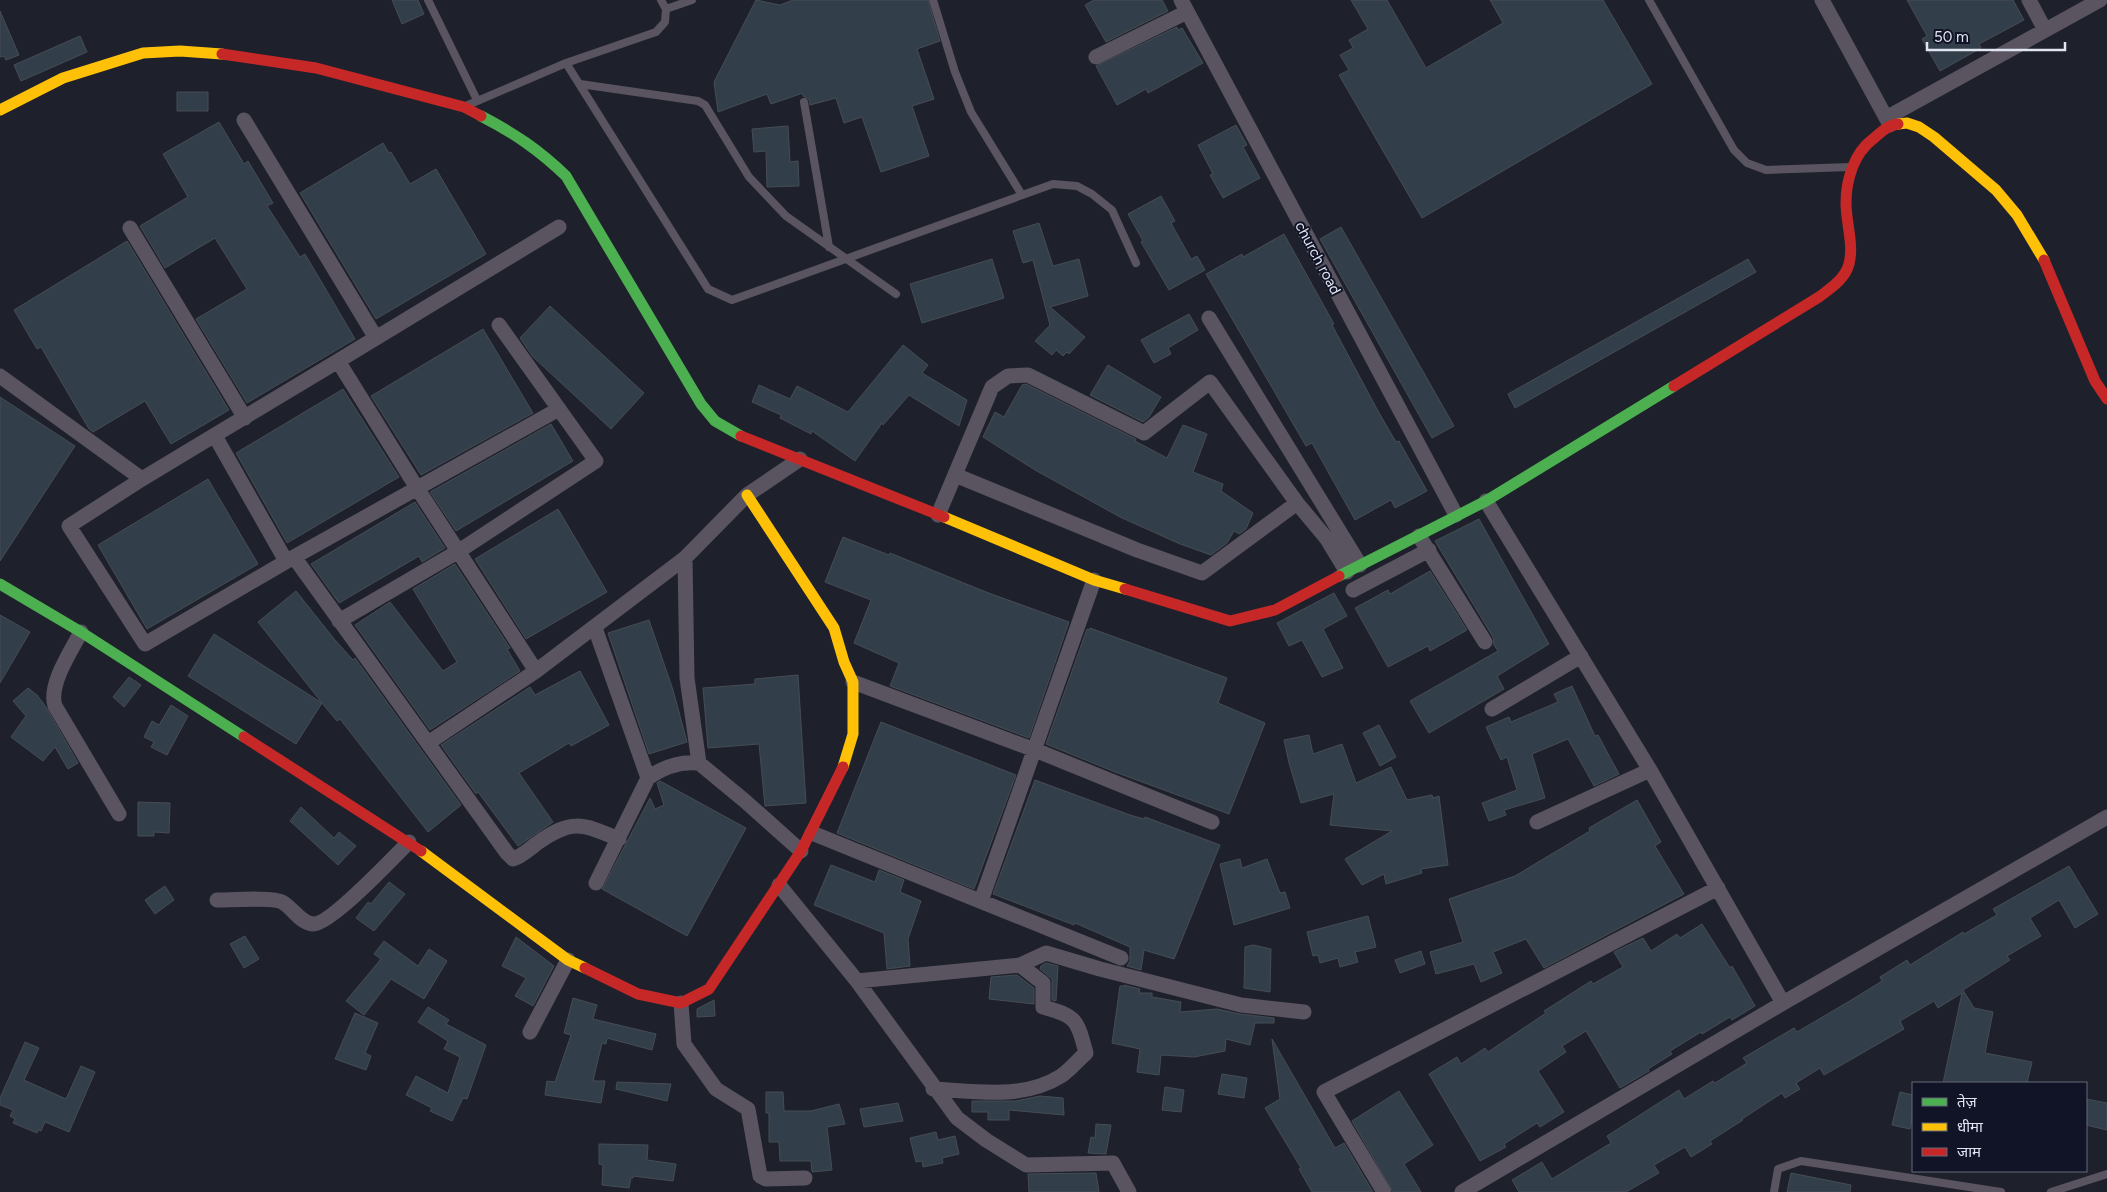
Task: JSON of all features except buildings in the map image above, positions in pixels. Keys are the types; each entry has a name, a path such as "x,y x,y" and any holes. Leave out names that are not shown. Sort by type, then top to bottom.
{"street":[{"path":"1822,0 1888,122"},
{"path":"2029,0 2045,30"},
{"path":"0,110 63,78 143,52 180,51 241,56 316,68 464,107 514,133 543,154 566,176 701,404 715,421 737,434 938,514 1094,580 1230,621 1275,610 1486,501 1819,298 1840,281 1849,264 1851,247 1846,202 1852,167 1862,147 1888,122 2100,0"},
{"path":"1096,57 1184,6"},
{"name":"church road","path":"1184,6 1456,515"},
{"path":"244,120 376,338"},
{"path":"1888,122 1919,127 1934,137 1996,190 2017,215 2041,253 2096,381 2107,399"},
{"path":"558,409 290,559 145,644 69,526 142,479 559,227"},
{"path":"130,228 245,418"},
{"path":"1209,318 1360,565"},
{"path":"339,620 459,551 596,461 499,325"},
{"path":"338,361 417,488 536,671"},
{"path":"0,376 142,479"},
{"path":"938,514 992,387 1008,376 1028,376 1144,433 1210,382 1297,503 1327,538 1347,572"},
{"path":"215,436 290,559 339,620 506,853 513,859 521,856 537,844 568,826 590,827 619,839"},
{"path":"428,743 536,671 595,628 685,558 747,495 800,459"},
{"path":"955,475 1137,550 1202,573 1297,503"},
{"path":"0,584 81,632 409,842 568,960 638,994 681,1003 709,989 801,851 812,833 846,761 853,734 852,682 834,628 747,495"},
{"path":"1486,501 1650,770 1783,1003"},
{"path":"1419,536 1485,642"},
{"path":"1353,590 1429,550"},
{"path":"685,558 687,678 699,763"},
{"path":"981,901 1094,580"},
{"path":"595,628 648,778"},
{"path":"81,632 60,674 52,698 119,814"},
{"path":"1492,709 1581,656"},
{"path":"852,682 1035,750 1212,822"},
{"path":"596,882 648,778 660,770 686,762 699,763 745,800 801,851"},
{"path":"1537,822 1650,770"},
{"path":"1462,1192 1783,1003 2107,817"},
{"path":"812,833 1122,958"},
{"path":"216,900 281,901 305,921 318,923 327,918 369,883 409,842"},
{"path":"779,885 857,980 934,1089 957,1118 986,1140 1026,1165 1113,1163 1129,1192"},
{"path":"1384,1192 1324,1092 1718,888"},
{"path":"857,980 1020,965 1046,953 1100,970 1241,1005 1304,1012"},
{"path":"530,1032 568,960"},
{"path":"934,1089 1008,1093 1044,1085 1062,1075 1086,1053 1077,1024 1066,1013 1043,1007 1043,983 1020,965"},
{"path":"681,1003 684,1044 716,1089 748,1109 760,1176 766,1179 806,1178"}],"lane":[{"path":"428,0 477,100"},
{"path":"464,107 566,63 656,32 665,22 666,9 661,0"},
{"path":"666,9 692,0"},
{"path":"933,0 955,72 971,112 1022,195"},
{"path":"1649,0 1734,150 1747,163 1766,170 1852,167"},
{"path":"566,63 708,289 732,300 1053,184 1077,186 1092,194 1112,210 1136,264"},
{"path":"580,84 698,101 705,105 749,177 786,216 896,294"},
{"path":"804,102 829,247"},
{"path":"1774,1192 1778,1170 1801,1161 2001,1192"},
{"path":"2051,1192 2107,1174"}],"traffic: fast":[{"path":"481,116 526,143 566,176 701,404 715,421 741,436"},
{"path":"1339,576 1486,501 1674,386"},
{"path":"0,584 81,632 244,737"}],"traffic: slow":[{"path":"0,110 63,78 143,53 180,51 222,54"},
{"path":"1898,124 1907,123 1919,127 1934,137 1996,190 2017,215 2044,260"},
{"path":"747,495 834,628 844,662 853,682 853,734 843,767"},
{"path":"944,517 1094,580 1125,589"},
{"path":"421,851 568,960 585,968"}],"traffic: jam":[{"path":"222,54 316,68 464,107 481,116"},
{"path":"1674,386 1819,297 1841,279 1849,264 1850,256 1846,194 1852,168 1866,145 1885,129 1898,124"},
{"path":"2044,260 2095,381 2107,399"},
{"path":"741,436 944,517"},
{"path":"1125,589 1230,621 1275,610 1339,576"},
{"path":"244,737 421,851"},
{"path":"585,968 638,994 681,1003 709,989 801,851 843,767"}]}
